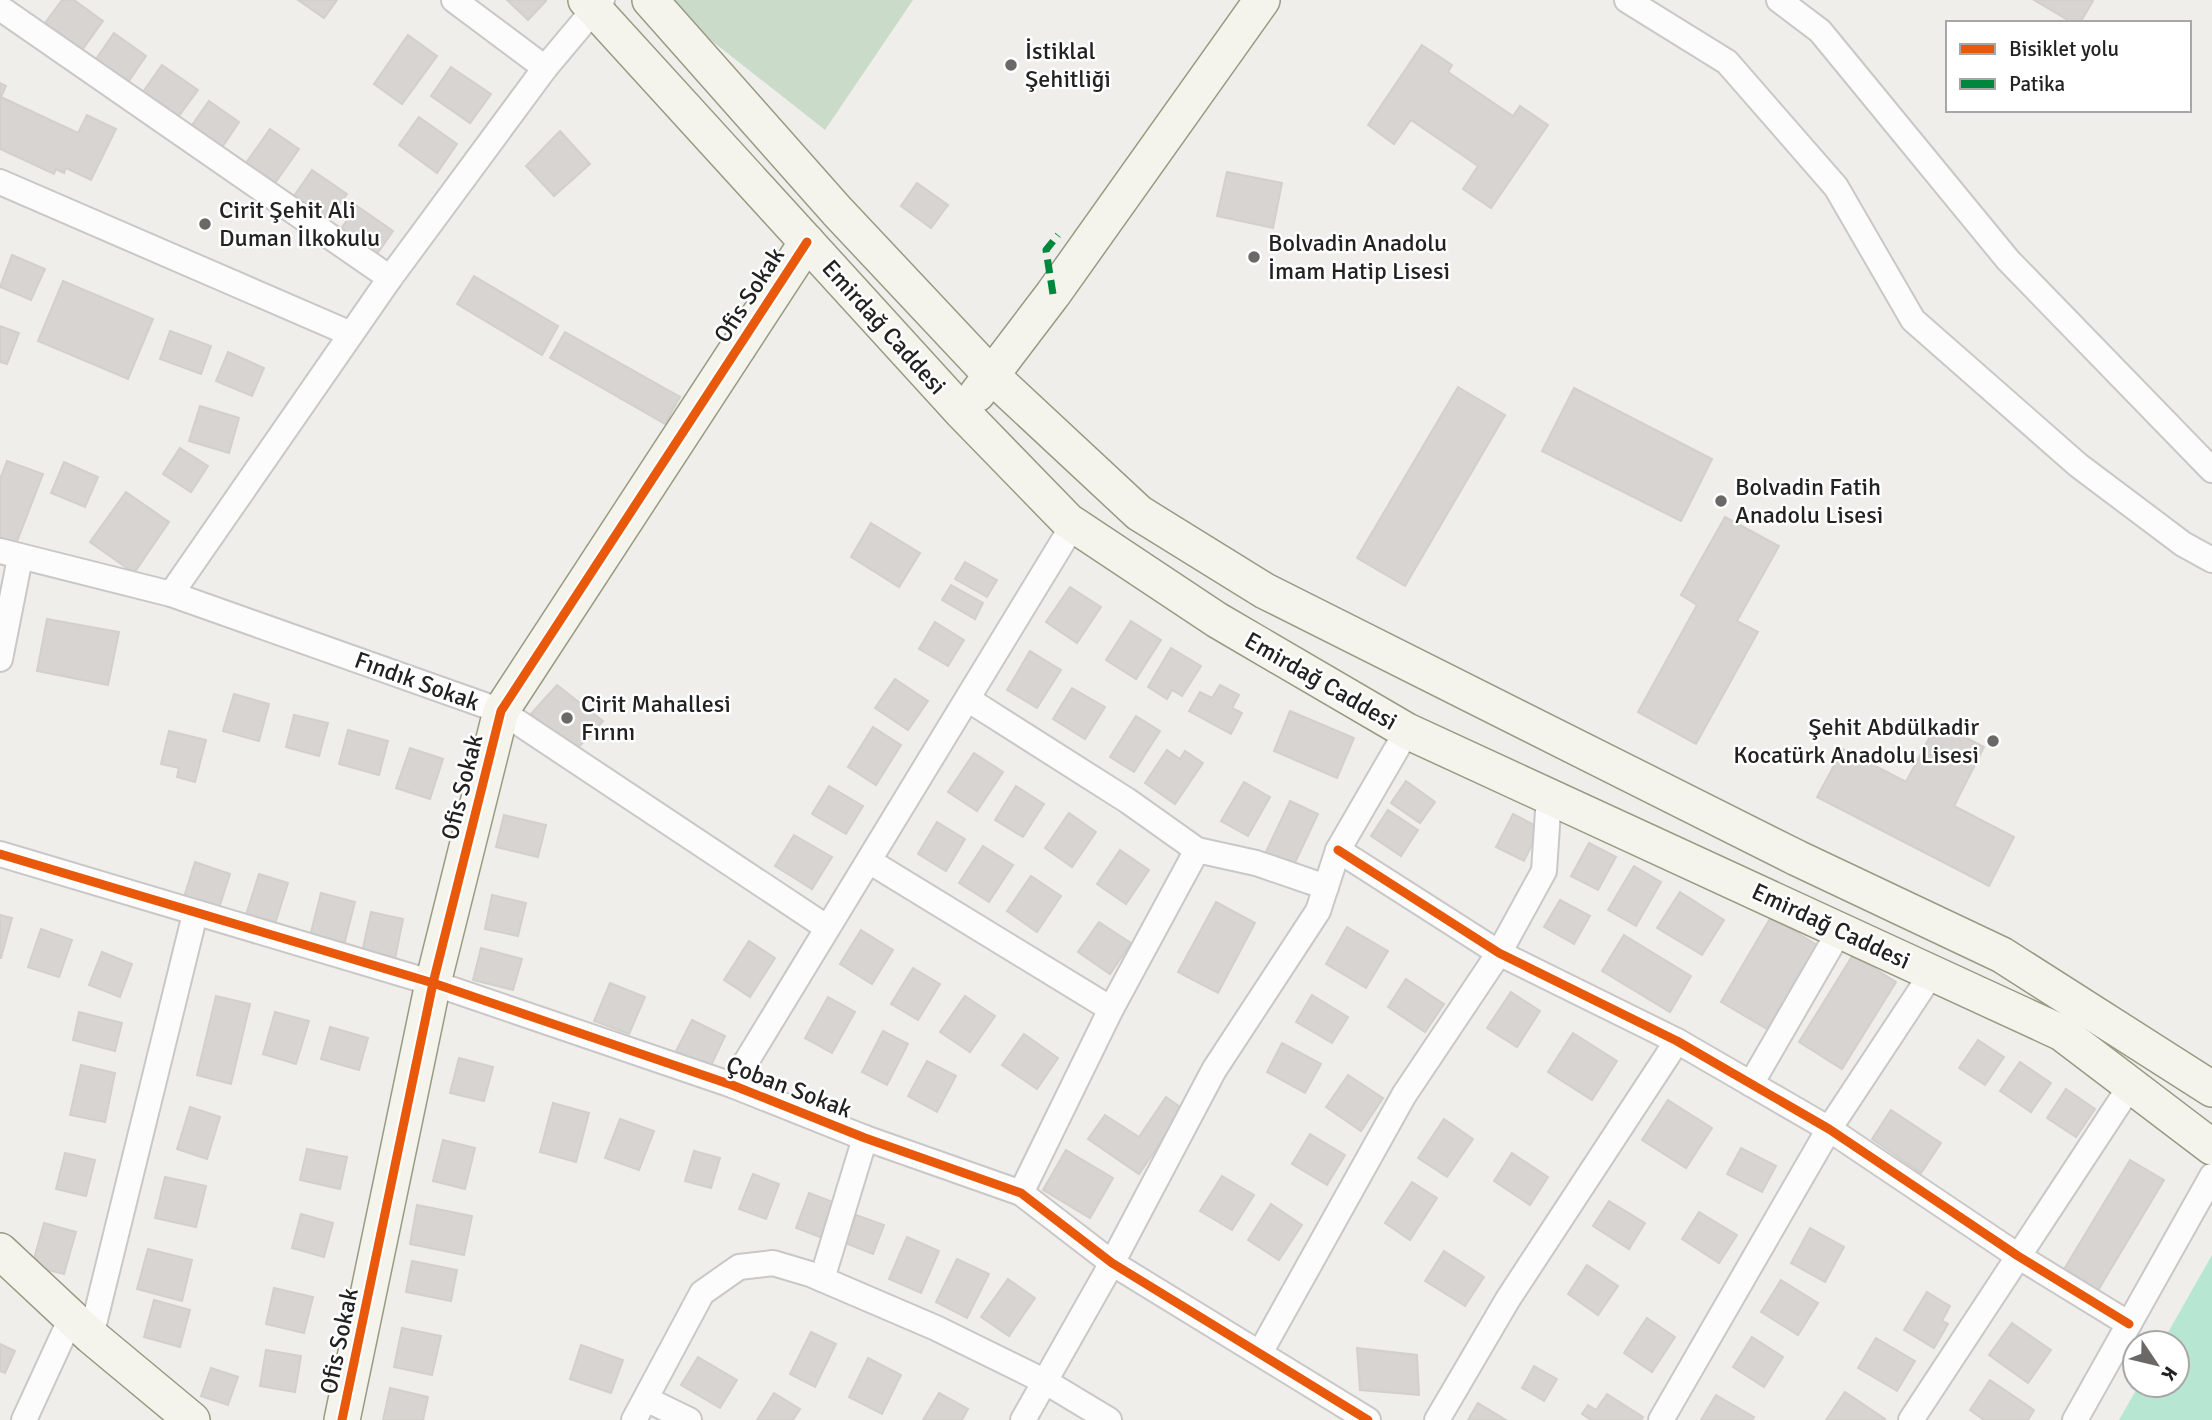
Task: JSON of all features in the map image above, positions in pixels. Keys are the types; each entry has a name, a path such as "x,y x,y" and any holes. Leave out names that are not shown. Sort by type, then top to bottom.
{"main road":[{"name":"Emirdağ Caddesi","path":"650,0 837,211 993,377 1139,513 1265,591 1797,858 2002,955 2212,1089"},
{"path":"961,411 993,377 1262,0"},
{"name":"Emirdağ Caddesi","path":"594,3 961,411 1073,525 1217,620 1407,730 2062,1032 2212,1147"},
{"name":"Ofis Sokak","path":"342,1420 433,983 501,711 807,242"},
{"path":"0,1251 81,1327 192,1420"}],"street":[{"path":"454,0 545,68"},
{"path":"1627,0 1727,62 1836,187 1913,320 2078,465 2183,544 2212,560"},
{"path":"1779,0 1820,31 2008,260 2212,470"},
{"path":"171,594 390,278 594,3"},
{"path":"0,8 390,278"},
{"path":"0,182 351,334"},
{"path":"732,1084 969,700 1073,525"},
{"path":"0,659 10,554"},
{"name":"Fındık Sokak","path":"10,554 171,594 501,711 826,928"},
{"path":"969,700 1128,801 1197,850 1256,863 1326,887"},
{"path":"1023,1420 1112,1263 1214,1070 1318,911 1338,850 1407,730"},
{"path":"1260,1353 1404,1095 1499,953 1544,871 1549,796"},
{"path":"1021,1193 1111,1009 1197,850"},
{"path":"1338,850 1499,953 1677,1041 1829,1129 2018,1256 2129,1324"},
{"name":"Çoban Sokak","path":"0,854 433,983 732,1084 865,1138 1021,1193 1112,1263 1368,1420"},
{"path":"869,861 1111,1009"},
{"path":"24,1420 81,1327 195,914"},
{"path":"1751,1084 1840,930"},
{"path":"1661,1420 1829,1129 1932,973"},
{"path":"1437,1420 1508,1299 1677,1041"},
{"path":"1911,1420 2131,1085"},
{"path":"822,1279 865,1138"},
{"path":"2075,1420 2212,1176"},
{"path":"689,1420 640,1410 702,1293 739,1267 773,1263 822,1279 936,1328 1045,1382 1109,1420"}],"green space":[{"path":"660,0 913,0 825,130"},
{"path":"2212,1255 2212,1420 2119,1420 2131,1399 2191,1399 2191,1329 2170,1329"}],"building":[{"path":"62,0 74,0 103,21 82,50 45,23"},
{"path":"298,0 337,0 324,18"},
{"path":"507,0 545,0 546,1 528,20"},
{"path":"2034,0 2093,1 2081,21 2070,21"},
{"path":"114,33 146,56 126,85 94,62"},
{"path":"408,35 437,56 402,104 374,84"},
{"path":"1422,45 1452,65 1448,72 1513,116 1520,106 1548,125 1491,208 1463,189 1478,166 1411,120 1394,144 1368,125"},
{"path":"162,65 198,90 178,117 143,92"},
{"path":"451,67 491,94 470,123 431,96"},
{"path":"0,83 6,86 1,97 78,133 87,115 116,129 91,180 66,168 64,173 56,169 54,174 0,149"},
{"path":"209,101 239,122 221,149 190,128"},
{"path":"419,117 457,144 437,173 399,145"},
{"path":"270,129 299,149 275,183 246,163"},
{"path":"560,131 590,164 554,196 526,166"},
{"path":"312,170 347,194 326,223 292,199"},
{"path":"1227,172 1282,183 1273,228 1217,216"},
{"path":"917,183 948,205 931,228 901,206"},
{"path":"357,206 393,231 372,261 336,236"},
{"path":"12,255 45,269 31,300 0,287"},
{"path":"474,276 558,326 542,355 457,304"},
{"path":"63,281 153,319 128,379 38,341"},
{"path":"0,326 19,333 7,364 0,362"},
{"path":"170,331 211,346 201,374 160,359"},
{"path":"565,332 680,397 665,424 550,358"},
{"path":"228,352 264,368 252,396 216,381"},
{"path":"1458,387 1505,415 1405,586 1357,558"},
{"path":"1574,388 1712,459 1681,521 1542,451"},
{"path":"200,406 239,418 229,453 189,441"},
{"path":"180,448 208,466 191,492 163,474"},
{"path":"7,461 43,474 16,544 0,538 0,479"},
{"path":"64,462 98,477 85,507 51,493"},
{"path":"126,492 169,522 134,573 90,542"},
{"path":"1725,517 1779,546 1737,621 1758,632 1696,744 1638,712 1697,605 1681,595"},
{"path":"871,523 920,553 899,587 851,557"},
{"path":"965,562 997,580 987,597 955,579"},
{"path":"951,585 983,603 975,619 942,600"},
{"path":"1070,587 1101,607 1077,643 1046,622"},
{"path":"47,619 119,632 108,685 37,671"},
{"path":"1131,621 1161,640 1136,679 1106,660"},
{"path":"935,622 964,640 948,666 919,649"},
{"path":"1171,648 1201,666 1182,696 1172,690 1167,699 1148,687"},
{"path":"1030,651 1061,670 1037,708 1007,690"},
{"path":"895,679 928,701 908,730 875,708"},
{"name":"Cirit Mahallesi Fırını","path":"557,685 603,721 576,750 531,714"},
{"path":"1220,685 1239,695 1232,708 1242,713 1231,734 1189,711 1200,692 1212,698"},
{"path":"1072,688 1105,707 1085,739 1053,719"},
{"path":"234,694 269,704 259,741 223,731"},
{"path":"1290,711 1354,738 1337,778 1274,751"},
{"path":"294,715 328,723 319,756 286,747"},
{"path":"1136,716 1160,731 1134,772 1110,757"},
{"path":"1937,723 1984,747 1954,806 2014,837 1989,886 1817,797 1843,749 1906,782"},
{"path":"873,727 901,745 876,785 848,767"},
{"path":"348,730 388,741 379,775 339,764"},
{"path":"169,731 206,740 195,782 177,777 179,768 161,764"},
{"path":"410,748 443,759 430,799 396,788"},
{"path":"1167,750 1180,759 1185,751 1203,763 1175,804 1145,783"},
{"path":"974,753 1003,772 977,811 948,792"},
{"path":"1406,781 1435,802 1420,823 1391,803"},
{"path":"1244,782 1270,797 1248,836 1221,821"},
{"path":"829,786 863,806 846,834 812,814"},
{"path":"1016,786 1044,804 1023,837 995,820"},
{"path":"1290,801 1318,814 1292,869 1264,856"},
{"path":"1388,810 1418,830 1401,856 1371,836"},
{"path":"1069,813 1096,832 1072,867 1045,848"},
{"path":"1513,814 1540,828 1524,861 1496,847"},
{"path":"504,815 546,825 538,857 496,847"},
{"path":"937,822 965,839 946,871 918,854"},
{"path":"794,835 832,857 812,889 775,866"},
{"path":"1589,843 1616,857 1598,890 1571,876"},
{"path":"983,846 1013,865 989,902 959,883"},
{"path":"1120,850 1149,870 1126,904 1097,884"},
{"path":"195,862 230,874 218,911 183,900"},
{"path":"1634,866 1661,882 1636,926 1608,910"},
{"path":"259,874 288,883 274,927 245,918"},
{"path":"1031,876 1061,896 1037,932 1007,911"},
{"path":"1680,892 1724,920 1702,955 1657,928"},
{"path":"321,893 355,902 344,945 310,936"},
{"path":"492,895 526,903 518,936 485,929"},
{"path":"1560,900 1590,916 1574,944 1544,927"},
{"path":"1216,902 1255,923 1218,993 1178,972"},
{"path":"371,912 403,919 395,959 362,952"},
{"path":"0,915 12,918 1,958 0,958"},
{"path":"1771,917 1822,948 1772,1032 1721,1002"},
{"path":"1099,922 1131,943 1110,974 1078,952"},
{"path":"1347,927 1388,951 1366,988 1326,964"},
{"path":"41,929 72,940 59,977 28,967"},
{"path":"861,930 893,950 872,984 840,964"},
{"path":"1624,935 1691,976 1670,1012 1602,971"},
{"path":"749,941 775,958 750,997 724,980"},
{"path":"481,948 522,959 513,990 473,980"},
{"path":"102,952 132,964 120,997 89,985"},
{"path":"1853,955 1896,982 1842,1069 1799,1042"},
{"path":"913,968 940,984 918,1020 891,1004"},
{"path":"1406,979 1444,1004 1425,1032 1388,1007"},
{"path":"610,983 645,997 629,1034 594,1021"},
{"path":"1511,992 1540,1011 1517,1047 1487,1028"},
{"path":"1312,995 1348,1017 1332,1043 1296,1022"},
{"path":"216,996 250,1004 231,1084 197,1075"},
{"path":"965,996 995,1016 970,1052 940,1032"},
{"path":"828,997 855,1012 832,1053 805,1038"},
{"path":"79,1012 122,1023 115,1051 73,1040"},
{"path":"275,1012 309,1021 296,1064 263,1054"},
{"path":"692,1020 725,1036 708,1072 674,1055"},
{"path":"330,1027 368,1038 359,1070 321,1059"},
{"path":"883,1031 908,1044 887,1085 862,1072"},
{"path":"1573,1033 1617,1061 1592,1100 1548,1072"},
{"path":"1024,1034 1058,1058 1037,1089 1002,1065"},
{"path":"1978,1040 2004,1057 1985,1085 1959,1068"},
{"path":"1282,1043 1321,1064 1305,1093 1267,1072"},
{"path":"459,1058 493,1067 484,1101 450,1093"},
{"path":"927,1061 956,1076 937,1112 908,1096"},
{"path":"2020,1062 2051,1083 2031,1112 2000,1091"},
{"path":"81,1065 115,1073 105,1122 70,1115"},
{"path":"1348,1075 1383,1098 1361,1131 1326,1107"},
{"path":"2066,1089 2095,1109 2076,1137 2047,1118"},
{"path":"1166,1097 1183,1109 1139,1174 1088,1139 1105,1115 1139,1137"},
{"path":"1668,1100 1712,1128 1686,1168 1642,1140"},
{"path":"553,1103 589,1113 576,1162 540,1152"},
{"path":"190,1107 220,1117 207,1159 177,1149"},
{"path":"1891,1110 1941,1143 1921,1173 1872,1139"},
{"path":"620,1119 654,1131 639,1170 605,1158"},
{"path":"1444,1119 1473,1139 1447,1177 1418,1158"},
{"path":"1310,1134 1345,1155 1327,1185 1292,1164"},
{"path":"443,1140 475,1148 465,1189 433,1181"},
{"path":"1741,1148 1776,1166 1762,1192 1727,1174"},
{"path":"307,1149 347,1157 340,1189 300,1180"},
{"path":"1066,1150 1113,1178 1090,1218 1043,1190"},
{"path":"694,1151 720,1158 711,1188 685,1181"},
{"path":"65,1153 95,1160 86,1196 56,1189"},
{"path":"1512,1153 1548,1177 1530,1205 1494,1181"},
{"path":"2130,1160 2164,1180 2097,1292 2063,1271"},
{"path":"753,1174 779,1184 766,1219 739,1209"},
{"path":"1222,1176 1254,1195 1232,1230 1200,1211"},
{"path":"165,1177 206,1186 196,1227 155,1218"},
{"path":"1412,1182 1437,1198 1410,1240 1385,1223"},
{"path":"809,1193 838,1204 825,1239 796,1228"},
{"path":"1609,1201 1645,1223 1629,1249 1593,1226"},
{"path":"1271,1204 1302,1225 1279,1260 1248,1240"},
{"path":"417,1205 472,1216 464,1255 410,1244"},
{"path":"1699,1212 1737,1235 1719,1263 1682,1239"},
{"path":"301,1214 333,1223 324,1257 292,1248"},
{"path":"856,1215 884,1225 873,1254 845,1243"},
{"path":"44,1223 76,1232 64,1274 32,1266"},
{"path":"1810,1228 1844,1247 1825,1282 1791,1263"},
{"path":"907,1237 939,1251 921,1293 889,1279"},
{"path":"148,1249 192,1260 182,1301 137,1289"},
{"path":"1444,1251 1484,1277 1465,1306 1425,1281"},
{"path":"957,1259 989,1274 967,1318 936,1302"},
{"path":"412,1261 457,1270 451,1301 406,1292"},
{"path":"1587,1265 1618,1286 1598,1315 1568,1294"},
{"path":"1008,1279 1035,1298 1009,1336 981,1317"},
{"path":"1781,1280 1818,1303 1798,1335 1761,1312"},
{"path":"274,1288 313,1297 304,1333 266,1324"},
{"path":"1927,1292 1950,1306 1942,1321 1948,1324 1934,1348 1904,1330"},
{"path":"154,1300 190,1310 180,1347 144,1337"},
{"path":"1647,1318 1675,1337 1652,1372 1624,1353"},
{"path":"2012,1323 2051,1350 2028,1383 1989,1355"},
{"path":"402,1328 441,1336 432,1375 394,1367"},
{"path":"811,1332 836,1344 815,1387 790,1374"},
{"path":"1752,1337 1783,1357 1764,1387 1733,1367"},
{"path":"1876,1338 1915,1361 1897,1391 1858,1368"},
{"path":"0,1344 15,1351 5,1373 0,1371"},
{"path":"581,1345 623,1360 611,1393 570,1379"},
{"path":"1357,1348 1417,1355 1419,1395 1360,1390"},
{"path":"266,1350 301,1356 295,1392 260,1386"},
{"path":"698,1357 737,1380 720,1408 681,1385"},
{"path":"868,1358 901,1375 882,1414 849,1397"},
{"path":"1534,1366 1557,1379 1544,1401 1522,1388"},
{"path":"211,1368 238,1377 228,1405 201,1396"},
{"path":"1990,1380 2034,1410 2028,1420 1984,1420 1970,1410"},
{"path":"390,1388 428,1397 423,1420 383,1420"},
{"path":"1845,1392 1885,1419 1826,1420"},
{"path":"774,1393 800,1409 793,1420 757,1420"},
{"path":"939,1393 968,1409 962,1420 923,1420"},
{"path":"1607,1394 1643,1417 1641,1420 1591,1420 1582,1414 1588,1405 1596,1410"},
{"path":"1716,1395 1754,1417 1752,1420 1701,1420"},
{"path":"1478,1403 1506,1420 1468,1420"}],"marked path":[{"path":"1053,294 1046,250 1058,235"}],"cycle path":[{"path":"342,1420 433,983 501,711 807,242"},
{"path":"1338,850 1499,953 1677,1041 1829,1129 2018,1256 2129,1324"},
{"path":"0,854 433,983 732,1085 865,1138 1021,1193 1112,1263 1368,1420"}],"place":[{"name":"İstiklal Şehitliği","path":"1011,65"},
{"name":"Cirit Şehit Ali Duman İlkokulu","path":"205,224"},
{"name":"Bolvadin Anadolu İmam Hatip Lisesi","path":"1254,257"},
{"name":"Bolvadin Fatih Anadolu Lisesi","path":"1721,501"},
{"name":"Cirit Mahallesi Fırını","path":"567,718"},
{"name":"Şehit Abdülkadir Kocatürk Anadolu Lisesi","path":"1993,741"}]}
